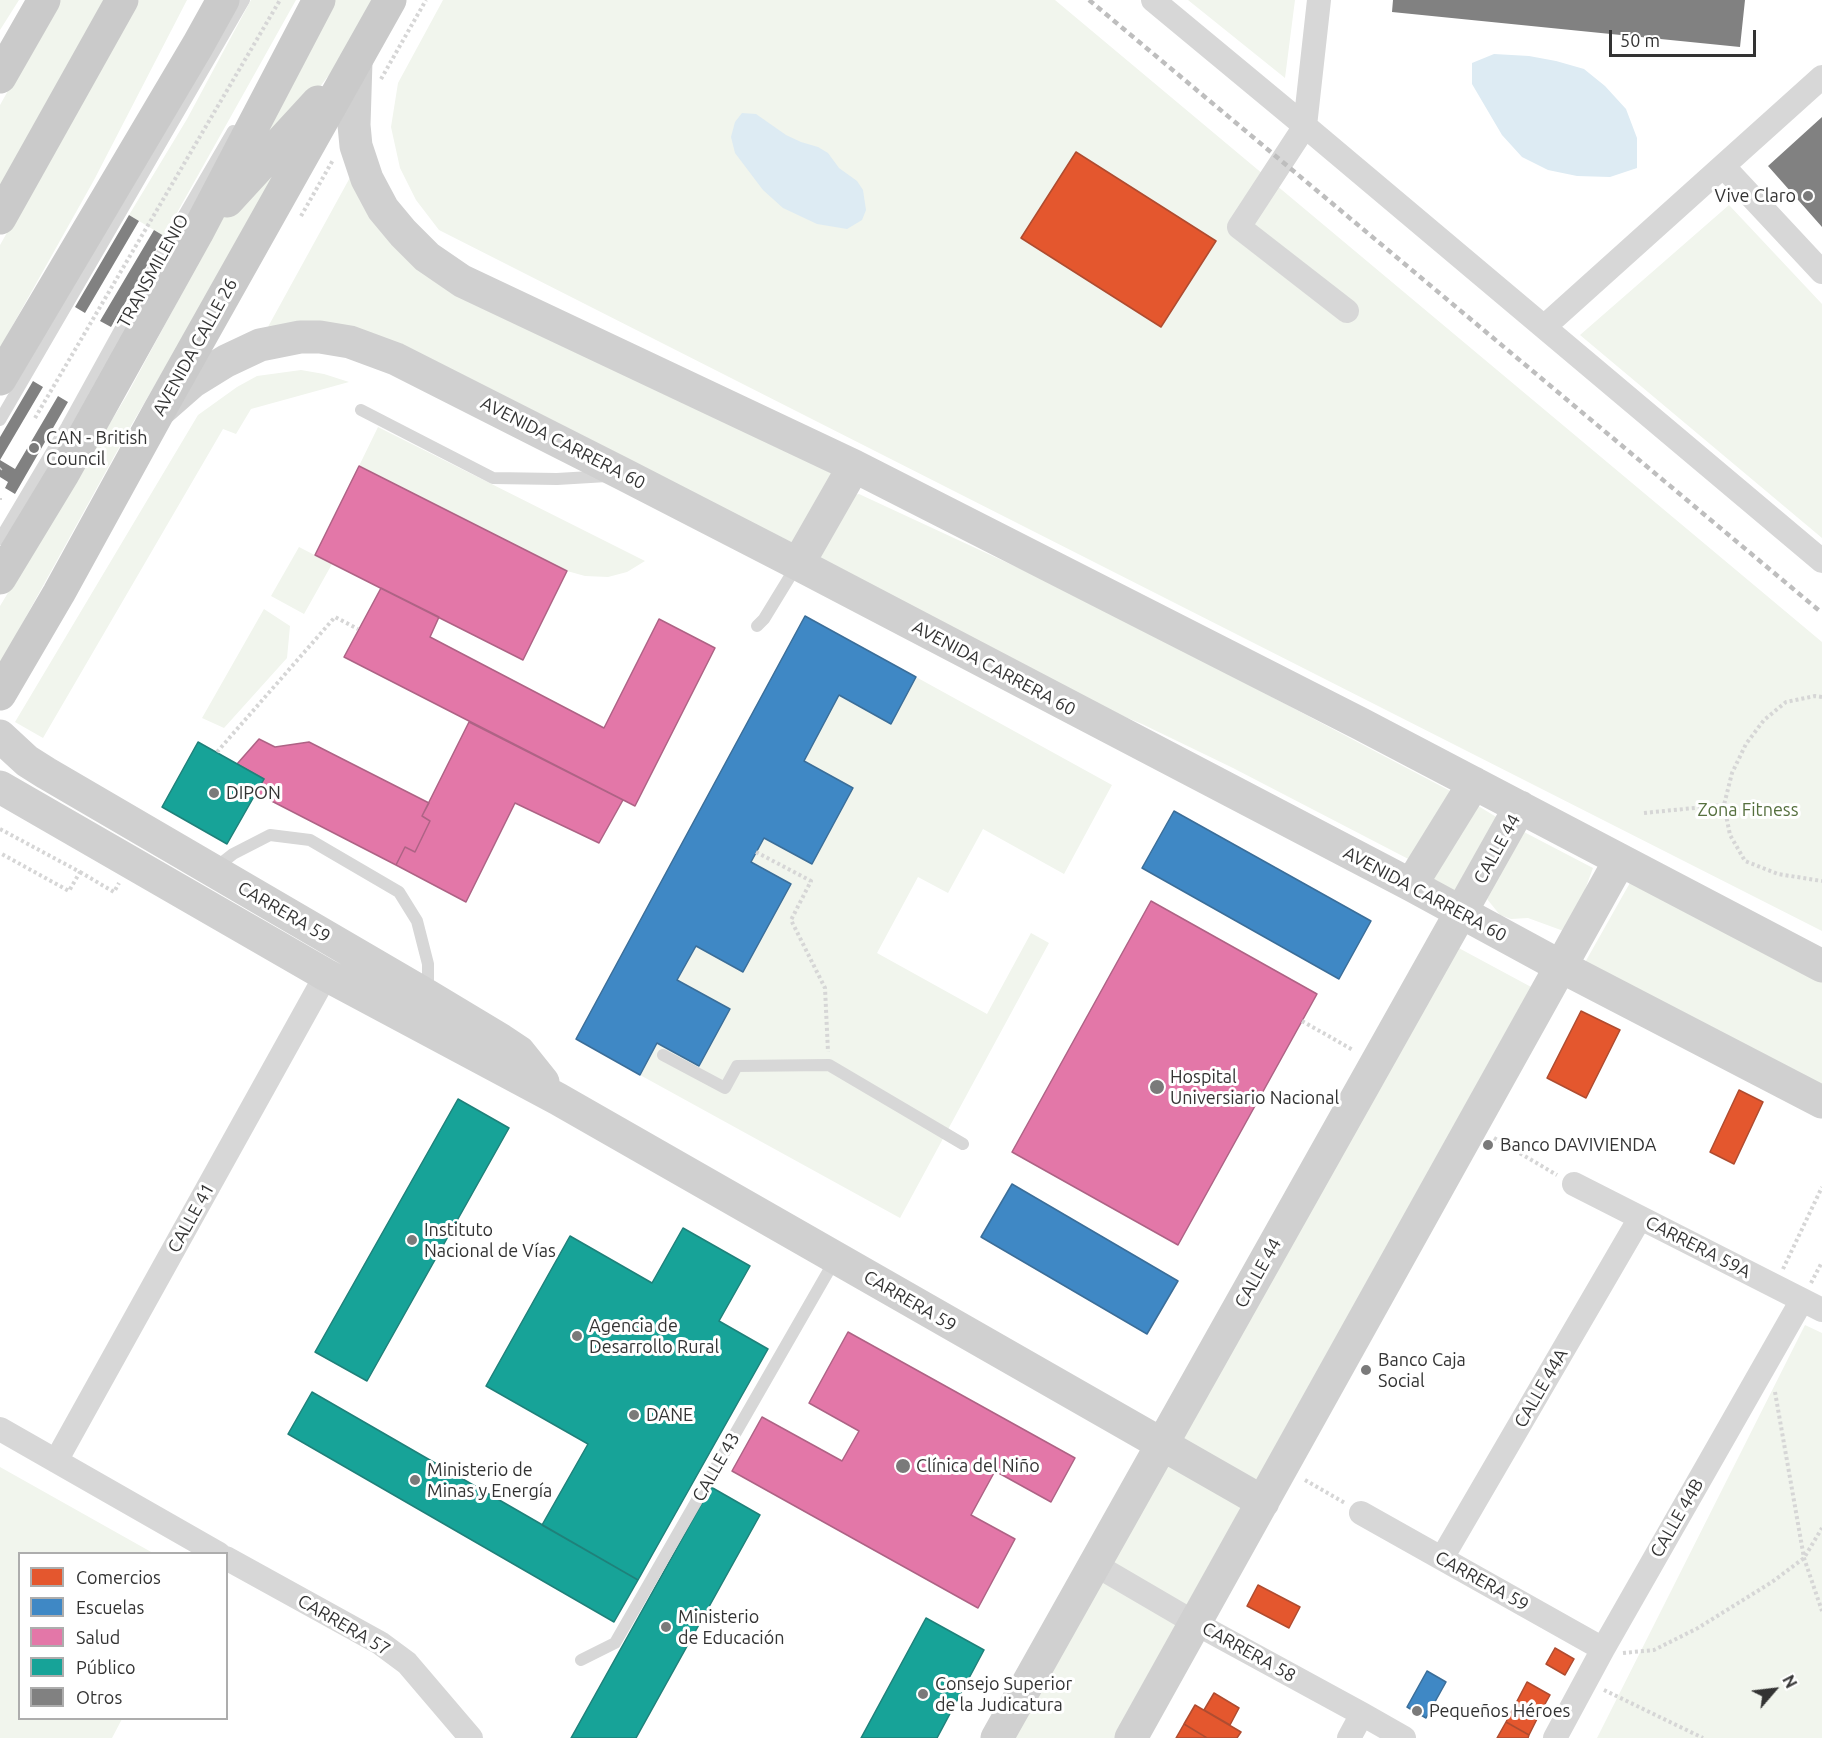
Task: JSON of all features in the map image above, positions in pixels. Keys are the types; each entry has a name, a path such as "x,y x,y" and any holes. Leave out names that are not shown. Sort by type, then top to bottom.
{"main road":[{"path":"0,77 44,0"},
{"path":"0,218 122,0"},
{"path":"198,45 209,0"},
{"path":"0,379 223,0"},
{"path":"0,578 63,474 197,233 319,0"},
{"name":"AVENIDA CALLE 26","path":"0,694 59,593 159,411 368,70 390,0"},
{"path":"197,233 368,70"}],"street":[{"path":"1153,0 1822,561"},
{"path":"1319,0 1305,126 1239,227 1347,311"},
{"path":"368,70 354,125 357,146 367,179 383,209 427,258 462,281 854,466 1474,783 1822,966"},
{"path":"1544,327 1822,77"},
{"path":"1724,166 1822,272"},
{"name":"AVENIDA CARRERA 60","path":"159,411 192,382 226,361 260,345 300,337 320,337 350,342 396,359 798,564 1822,1102"},
{"path":"798,564 854,466"},
{"name":"CARRERA 59","path":"0,736 27,761 46,773 428,996 519,1052 558,1099"},
{"path":"1411,885 1474,783"},
{"name":"CARRERA 59","path":"0,787 326,975 558,1099 1263,1502"},
{"name":"CALLE 44","path":"997,1738 1520,807"},
{"path":"1131,1738 1620,860"},
{"name":"CALLE 41","path":"56,1461 326,975"},
{"name":"CARRERA 59A","path":"1574,1184 1812,1305"},
{"name":"CALLE 44A","path":"1442,1558 1640,1218"},
{"name":"CALLE 44B","path":"1555,1738 1603,1649 1769,1359 1812,1305"},
{"path":"0,1429 215,1552"},
{"name":"CARRERA 59","path":"1361,1513 1603,1649"},
{"name":"CARRERA 57","path":"228,1559 380,1643 406,1663 471,1738"},
{"name":"CARRERA 58","path":"1094,1564 1195,1623 1404,1738"},
{"path":"1349,1738 1362,1714"}],"lane":[{"path":"0,420 244,0"},
{"name":"TRANSMILENIO","path":"0,539 67,426 238,121"},
{"path":"361,410 493,478 557,479 626,475"},
{"path":"757,626 764,619 798,564"},
{"path":"213,870 233,854 270,835 310,840 399,892 417,921 428,964 428,996"},
{"path":"663,1055 725,1088 737,1066 829,1065 963,1144"},
{"name":"CALLE 43","path":"581,1660 615,1643 836,1258"}],"path":[{"path":"34,418 280,0"},
{"path":"368,70 426,0"},
{"path":"217,752 334,617 358,629"},
{"path":"1822,697 1815,696 1786,702 1764,720 1746,744 1732,773 1724,805 1730,835 1745,861 1778,874 1822,881"},
{"path":"1644,813 1724,805"},
{"path":"0,828 114,892"},
{"path":"756,852 811,881 791,920 825,988 829,1065"},
{"path":"0,853 69,891 80,873"},
{"path":"1302,1021 1353,1050"},
{"path":"1486,1135 1574,1184"},
{"path":"1774,1286 1822,1187"},
{"path":"1769,1359 1804,1558 1822,1611"},
{"path":"1302,1478 1361,1513"},
{"path":"1603,1649 1625,1654 1654,1650 1698,1629 1772,1582 1804,1558 1822,1528"},
{"path":"1585,1681 1703,1738"}],"green space":[{"path":"0,0 19,0 0,30"},
{"path":"59,0 107,0 0,197 0,105"},
{"path":"139,0 187,0 94,180 0,348 0,245"},
{"path":"251,0 296,0 164,236 129,215 187,119"},
{"path":"334,0 376,0 339,62 299,114 251,156"},
{"name":"Zona Fitness","path":"443,0 1055,0 1822,642 1822,931 439,230 416,200 400,168 391,127 398,83"},
{"path":"1188,0 1295,0 1285,78"},
{"path":"286,156 132,424 0,664 0,606 127,395 223,217"},
{"path":"353,172 382,224 832,474 795,544 407,352 263,336"},
{"path":"1729,205 1822,304 1822,538 1580,335"},
{"path":"301,370 349,382 251,409 236,434 223,429 43,738 15,722 198,415 237,387 257,376"},
{"path":"378,427 645,561 627,572 608,577 585,576 567,571 359,466"},
{"path":"859,494 1094,603 1456,794 1418,864 1233,768 1142,724 1050,686 819,564 819,545 850,496"},
{"path":"299,547 332,564 304,614 271,596"},
{"path":"264,609 290,626 287,658 224,728 202,718"},
{"path":"916,677 1112,785 1064,874 983,829 948,893 918,877 877,953 987,1014 1031,933 1049,943 900,1218 640,1075 657,1043 699,1066 730,1009 677,980 696,946 743,972 791,884 751,862 764,838 812,864 853,789 804,761 839,695 891,723"},
{"path":"1475,804 1498,818 1455,892 1432,878"},
{"path":"1524,832 1593,868 1569,933 1528,918 1511,919 1500,915 1487,899"},
{"path":"1631,881 1822,981 1822,1087 1583,966"},
{"path":"1455,946 1533,988 1115,1738 1010,1738"},
{"path":"1805,1325 1822,1333 1822,1738 1597,1738"},
{"path":"0,1467 151,1552 18,1552 18,1720 121,1720 112,1738 0,1738"}],"shaded area":[{"path":"1494,54 1529,56 1584,69 1605,86 1626,109 1637,138 1637,168 1610,177 1577,176 1548,170 1522,157 1502,135 1472,84 1472,63"},
{"path":"742,113 756,114 786,135 828,153 839,168 857,181 863,190 866,210 862,220 847,229 817,224 783,208 763,190 735,153 731,137 735,122"}],"building: Comercios":[{"path":"1076,152 1216,241 1161,327 1021,238"},
{"path":"1581,1011 1620,1030 1586,1098 1547,1078"},
{"path":"1739,1090 1763,1102 1734,1164 1710,1152"},
{"path":"1258,1585 1300,1607 1289,1628 1247,1606"},
{"path":"1555,1648 1574,1659 1565,1675 1546,1664"},
{"path":"1527,1682 1550,1695 1539,1715 1516,1703"},
{"path":"1214,1693 1239,1708 1230,1725 1204,1710"},
{"path":"1516,1703 1539,1715 1529,1735 1506,1722"},
{"path":"1195,1705 1241,1732 1237,1738 1207,1738 1184,1724"},
{"path":"1506,1722 1529,1735 1528,1738 1497,1738"},
{"path":"1184,1724 1207,1738 1176,1738"}],"building: Escuelas":[{"path":"805,616 916,677 891,724 839,695 804,761 853,788 812,864 764,838 751,862 791,884 743,972 696,946 677,980 730,1009 699,1066 657,1043 640,1075 576,1039"},
{"path":"1174,811 1371,921 1339,979 1142,868"},
{"path":"1012,1184 1178,1281 1147,1334 981,1237"},
{"path":"1427,1671 1446,1682 1426,1718 1407,1707"}],"building: Salud":[{"path":"359,466 567,571 523,660 315,555"},
{"path":"381,588 439,617 430,637 604,728 659,619 715,648 635,806 344,657"},
{"path":"469,722 623,800 599,843 515,803 466,902 396,865 405,847 415,852 430,821 422,816"},
{"path":"259,739 275,747 309,742 429,803 422,816 430,821 415,852 405,847 396,865 256,793 264,779 237,764"},
{"name":"Hospital Universiario Nacional","path":"1151,901 1317,994 1178,1245 1012,1152"},
{"name":"Clínica del Niño","path":"848,1332 1075,1458 1051,1502 995,1471 971,1515 1015,1539 978,1608 732,1471 762,1417 842,1461 859,1431 809,1403"}],"building: Público":[{"path":"198,742 264,779 227,844 162,807"},
{"name":"Instituto Nacional de Vías","path":"458,1099 509,1128 367,1381 315,1352"},
{"name":"DANE","path":"683,1228 750,1266 719,1321 768,1349 638,1580 542,1525 588,1444 486,1386 570,1236 652,1283"},
{"name":"Ministerio de Minas y Energía","path":"312,1392 638,1580 614,1622 288,1434"},
{"name":"Ministerio de Educación","path":"711,1487 760,1515 636,1738 571,1738"},
{"name":"Consejo Superior de la Judicatura","path":"926,1618 984,1650 937,1738 861,1738"}],"building: Otros":[{"path":"1393,0 1745,0 1740,47 1392,12"},
{"name":"Vive Claro","path":"1822,117 1822,227 1768,166"},
{"path":"129,215 139,221 85,313 75,307"},
{"path":"154,230 164,236 111,327 100,321"},
{"path":"33,381 43,387 0,460 0,437"},
{"name":"CAN - British Council","path":"58,396 68,402 15,494 5,488 8,482 0,477 0,460 15,469"}],"railway":[{"path":"1089,0 1822,613"}],"place":[{"name":"Vive Claro","path":"1808,196"},
{"name":"CAN - British Council","path":"34,448"},
{"name":"DIPON","path":"214,793"},
{"name":"Hospital Universiario Nacional","path":"1157,1087"},
{"name":"Banco DAVIVIENDA","path":"1488,1145"},
{"name":"Instituto Nacional de Vías","path":"412,1240"},
{"name":"Agencia de Desarrollo Rural","path":"577,1336"},
{"name":"Banco Caja Social","path":"1366,1370"},
{"name":"DANE","path":"634,1415"},
{"name":"Clínica del Niño","path":"903,1466"},
{"name":"Ministerio de Minas y Energía","path":"415,1480"},
{"name":"Ministerio de Educación","path":"666,1627"},
{"name":"Consejo Superior de la Judicatura","path":"923,1694"},
{"name":"Pequeños Héroes","path":"1417,1711"}]}
